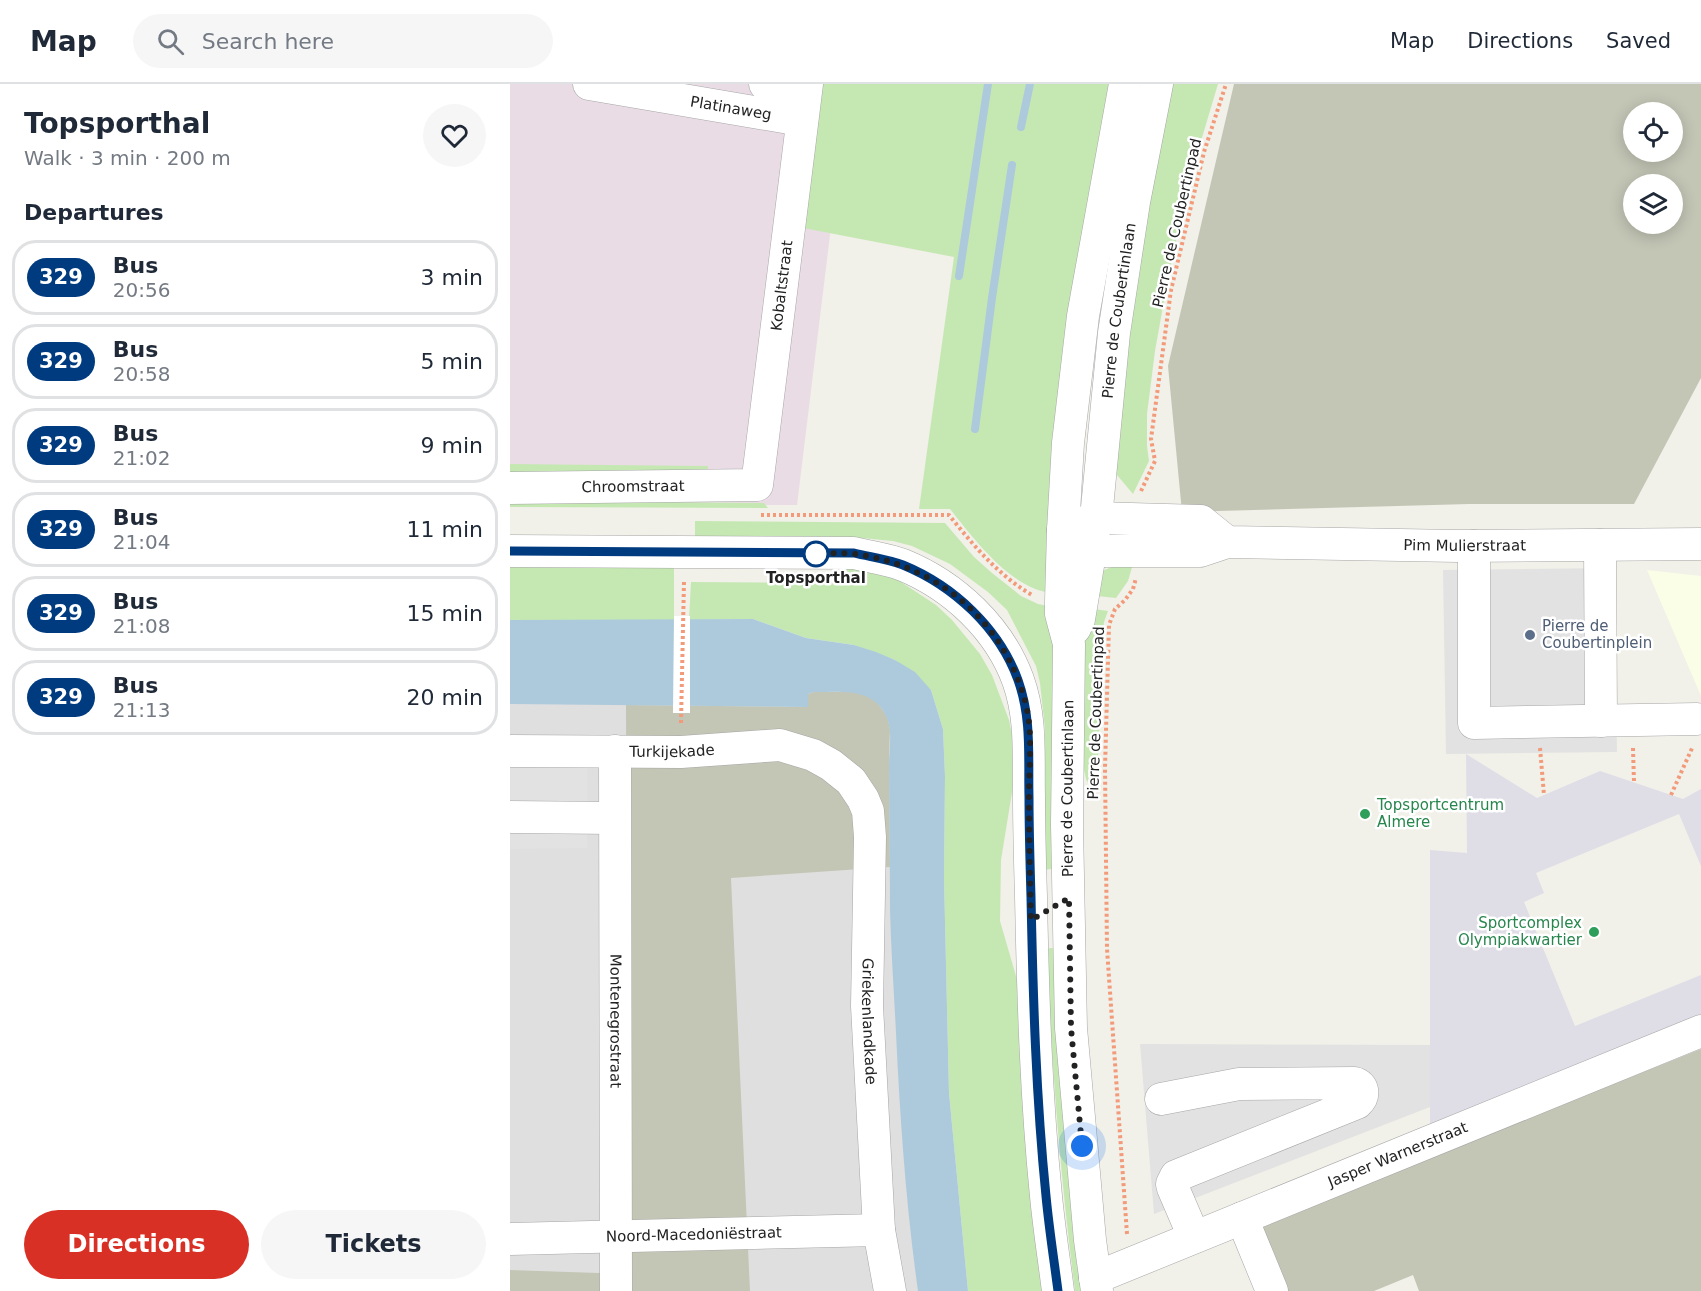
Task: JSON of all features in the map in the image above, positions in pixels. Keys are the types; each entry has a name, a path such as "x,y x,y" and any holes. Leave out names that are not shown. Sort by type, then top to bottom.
{"street":[{"name":"Platinaweg","path":"589,84 804,98"},
{"name":"Platinaweg","path":"765,84 804,98"},
{"name":"Pierre de Coubertinlaan","path":"1096,1285 1071,1028 1067,825 1069,644 1061,614 1063,530 1068,443 1083,316 1125,84"},
{"name":"Pierre de Coubertinlaan","path":"1069,644 1079,619 1096,518 1114,333 1134,202 1157,84"},
{"name":"Kobaltstraat","path":"757,485 804,98"},
{"name":"Chroomstraat","path":"510,488 757,485"},
{"path":"1063,530 1096,518 1201,521 1227,542"},
{"path":"1063,530 1090,551"},
{"name":"Pim Mulierstraat","path":"1090,551 1200,551 1227,542 1474,546 1701,544"},
{"path":"1600,545 1601,721"},
{"path":"1474,546 1474,723 1697,719"},
{"path":"510,552 854,553 902,565 932,580 961,599 996,637 1018,679 1026,707 1029,734 1031,920 1039,1114 1046,1197 1058,1291"},
{"name":"Turkijekade","path":"510,751 681,752 780,745 813,755 831,765"},
{"name":"Montenegrostraat","path":"615,751 616,1291"},
{"name":"Griekenlandkade","path":"831,765 851,781 868,811 870,837 867,1006 879,1230 890,1291"},
{"path":"510,817 614,818"},
{"path":"1031,920 1069,898"},
{"name":"Jasper Warnerstraat","path":"1096,1285 1130,1264 1194,1237 1701,1031"},
{"path":"1161,1099 1239,1084 1354,1083 1363,1091 1362,1098 1357,1102 1176,1176 1173,1188 1194,1237"},
{"path":"1242,1218 1272,1291"},
{"name":"Noord-Macedoniëstraat","path":"510,1239 879,1230"}],"path":[{"name":"Pierre de Coubertinpad","path":"1140,520 1139,494 1155,461 1151,439 1171,290 1204,152 1226,84"},
{"name":"Pierre de Coubertinpad","path":"1130,1264 1107,949 1105,768 1109,625 1115,609 1133,589 1138,573 1139,551"},
{"path":"681,712 683,616"},
{"path":"1671,795 1697,737 1697,719"},
{"path":"1538,722 1544,795"}],"shaded area":[{"path":"510,84 852,84 845,112 797,505 510,505"},
{"path":"1234,84 1701,84 1701,378 1634,504 1469,504 1182,512 1168,366"},
{"name":"Pierre de Coubertinplein","path":"1614,568 1617,752 1446,754 1443,570"},
{"path":"1647,570 1701,576 1701,696"},
{"path":"510,656 890,667 947,1291 510,1291"},
{"path":"855,692 873,699 887,716 890,729 890,867 731,878 750,1291 510,1291 510,1270 628,1274 626,705 808,707 808,694"},
{"path":"1466,754 1537,798 1600,771 1683,799 1701,789 1701,866 1679,814 1536,873 1544,893 1524,902 1575,1026 1701,975 1701,1031 1430,1141 1430,850 1467,853"},
{"path":"587,766 587,848 510,849 510,767"},
{"path":"1140,1044 1430,1045 1430,1107 1154,1214"},
{"path":"1701,1049 1701,1291 1419,1291 1413,1275 1374,1291 1285,1291 1258,1226"}],"green space":[{"path":"822,84 1110,84 1078,263 1053,593 1038,590 1009,573 982,548 950,509 919,509 954,257 798,227"},
{"path":"1169,84 1218,84 1198,151 1169,273 1155,351 1147,414 1149,461 1133,494 1112,469 1127,341"},
{"path":"510,464 708,466 708,476 510,476"},
{"path":"510,501 764,503 768,508 510,507"},
{"path":"695,521 945,523 974,557 1021,596 1038,604 1054,607 1056,868 1045,870 1045,729 1040,683 1036,666 1007,610 988,592 950,564 912,546 893,541 862,538 695,539"},
{"path":"1133,564 1128,581 1116,598 1087,595 1099,572 1112,567"},
{"path":"674,566 674,620 510,620 510,567"},
{"path":"847,568 883,574 898,580 936,605 952,620 980,654 992,675 1009,720 1014,744 1014,780 1001,860 1000,921 1018,983 1045,1291 968,1291 949,1093 943,729 931,690 895,660 854,645 806,638 753,619 689,620 691,582 846,583"},
{"path":"1086,608 1108,611 1104,622 1102,648 1097,791 1091,789 1086,779 1078,741"},
{"path":"1050,948 1057,948 1085,1291 1075,1291 1065,1208 1047,960"}],"water":[{"path":"753,619 806,638 854,645 876,652 915,672 931,690 943,729 949,1093 968,1291 918,1291 899,1098 890,910 890,733 888,721 880,707 873,700 864,696 845,692 808,694 808,707 510,704 510,620"}],"pier":[{"path":"674,616 690,616 690,713 673,713"}],"waterway":[{"path":"959,276 988,84"},
{"path":"1021,127 1030,84"},
{"path":"975,429 1012,165"}],"bus line":[{"name":"329","path":"510,551 854,553 902,565 932,580 961,599 996,637 1018,679 1026,707 1029,734 1033,997 1039,1114 1046,1197 1058,1291"}],"place":[{"name":"Topsporthal","path":"816,554"},
{"name":"Pierre de Coubertinplein","path":"1530,635"},
{"name":"Topsportcentrum Almere","path":"1365,814"},
{"name":"Sportcomplex Olympiakwartier","path":"1594,932"}],"route":[{"path":"816,554 814,554 854,553 881,559 902,565 932,580 961,599 996,637 1018,679 1026,707 1029,734 1031,920 1069,898 1071,1028 1082,1146"}]}
